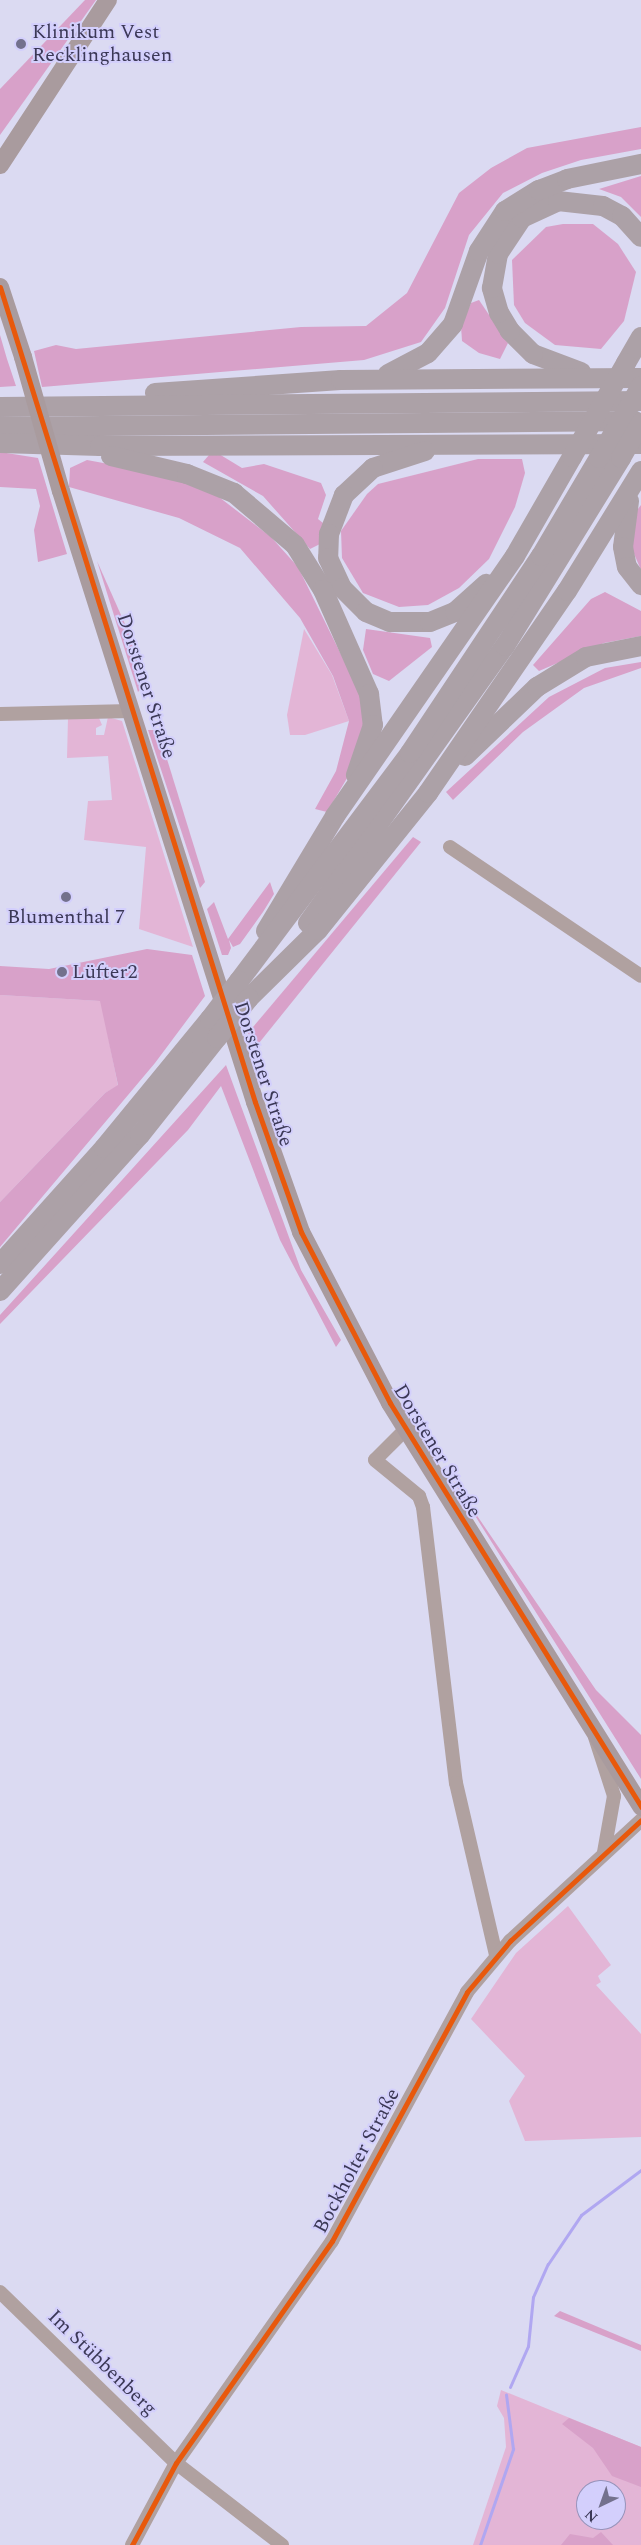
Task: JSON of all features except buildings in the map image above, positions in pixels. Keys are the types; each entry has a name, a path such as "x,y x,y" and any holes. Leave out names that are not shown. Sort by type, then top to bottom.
{"highway":[{"path":"341,380 391,374 428,353 453,324 479,251 505,211 539,190 567,179 641,164"},
{"path":"602,378 546,360 520,342 499,313 491,273 508,235 522,218 558,201 603,206 622,216 641,237"},
{"path":"335,816 464,633 559,480 641,337"},
{"path":"52,406 205,388 341,380 641,378"},
{"path":"244,990 410,753 536,564 641,386"},
{"path":"0,407 641,401"},
{"path":"244,990 352,864 462,708 621,458 641,422"},
{"path":"1,437 641,422"},
{"path":"1,437 100,446 461,443 641,444"},
{"path":"0,1290 140,1135 217,1038 244,990 366,754 373,725 369,694 323,590 295,545 234,493 186,474 121,457 1,437"},
{"path":"461,443 386,462 344,495 329,534 328,558 342,588 366,612 410,625 455,612 479,594 559,480"},
{"path":"0,1264 104,1148 210,1019 324,923 428,793 567,591 637,477"},
{"path":"637,477 623,524 623,547 628,567 641,585"},
{"path":"428,793 537,686 586,657 641,646"}],"main road":[{"path":"0,165 108,0"},
{"path":"0,149 43,101"},
{"name":"Dorstener Straße","path":"0,287 23,357 61,491 254,1102 301,1232 347,1327 407,1428 641,1807"}],"street":[{"path":"0,714 131,711"},
{"path":"450,847 641,976"},
{"path":"407,1428 376,1460 419,1496 423,1507 456,1783 496,1955"},
{"path":"595,1731 596,1749 614,1796 604,1852"},
{"name":"Bockholter Straße","path":"132,2545 176,2463 313,2272 445,2030 496,1955 604,1852 641,1820"},
{"name":"Im Stübbenberg","path":"0,2292 176,2463 282,2545"}],"shaded area":[{"path":"85,0 96,0 0,135 0,89"},
{"path":"641,127 641,149 581,160 542,173 503,193 469,235 445,308 421,342 364,360 42,387 34,351 56,345 76,349 301,327 366,326 407,293 459,193 491,168 527,148"},
{"path":"641,176 641,217 621,197 599,189"},
{"path":"563,224 593,224 618,244 636,272 624,321 601,349 555,345 525,323 514,305 512,260 546,227"},
{"path":"479,300 508,343 500,359 479,353 462,341 461,326 471,303"},
{"path":"0,335 7,359 16,386 0,387"},
{"path":"0,452 38,458 67,554 38,562 34,530 40,506 36,489 0,487"},
{"path":"219,454 242,468 264,464 321,483 326,495 318,519 323,523 322,543 310,549 263,496 203,462 209,455"},
{"path":"478,459 522,459 525,473 515,507 489,559 459,588 428,605 399,607 363,593 342,558 341,531 367,494 378,484"},
{"path":"87,460 157,473 215,494 271,537 298,567 359,691 364,719 356,763 327,812 315,809 336,771 349,721 333,676 300,618 240,548 179,518 69,487 70,468"},
{"path":"641,505 641,570 632,549 634,514"},
{"path":"97,561 129,633 144,685 138,692"},
{"path":"605,592 641,611 641,636 604,643 539,671 533,665 591,599"},
{"path":"304,629 332,675 349,721 305,735 290,735 287,715"},
{"path":"366,629 430,638 432,647 389,681 373,674 363,650"},
{"path":"641,662 641,668 584,688 523,732 453,800 446,792 549,697 605,668"},
{"path":"108,717 122,721 193,947 139,929 146,847 84,840 88,801 112,800 108,756 67,758 68,718 99,718 102,725 96,728 96,735 104,735"},
{"path":"148,730 158,730 205,882 200,888"},
{"path":"413,837 421,842 255,1048 248,1033"},
{"path":"270,882 274,894 263,912 240,944 233,947 229,940 231,948 228,955 222,955 207,909 214,902 228,939"},
{"path":"147,949 192,955 205,996 155,1063 0,1247 0,1202 105,1093 118,1085 100,1001 0,995 0,966 49,969"},
{"path":"0,995 101,1001 118,1086 105,1093 0,1202"},
{"path":"226,1065 301,1270 341,1340 336,1347 280,1240 221,1086 188,1130 0,1324 0,1315"},
{"path":"450,1476 596,1690 641,1735 641,1779"},
{"path":"568,1906 611,1965 598,1976 601,1982 596,1985 641,2034 641,2137 525,2141 509,2101 525,2076 471,2019 516,1953"},
{"path":"560,2311 641,2345 641,2351 554,2316"},
{"path":"501,2390 641,2447 641,2545 473,2545 506,2447 504,2418 497,2406"},
{"path":"569,2418 641,2447 641,2487 612,2476 593,2448 562,2424"},
{"path":"601,2532 613,2545 561,2545 570,2534 593,2538"}],"waterway":[{"path":"510,2387 528,2346 533,2297 548,2264 581,2215 641,2170"},
{"path":"480,2545 513,2449 506,2394"}],"cycle path":[{"path":"0,287 255,1102 301,1232 390,1403 641,1807"},
{"path":"132,2545 176,2463 332,2241 467,1992 510,1941 641,1820"}],"place":[{"name":"Klinikum Vest Recklinghausen","path":"21,44"},
{"name":"Blumenthal 7","path":"66,897"},
{"name":"Lüfter2","path":"62,972"}]}
